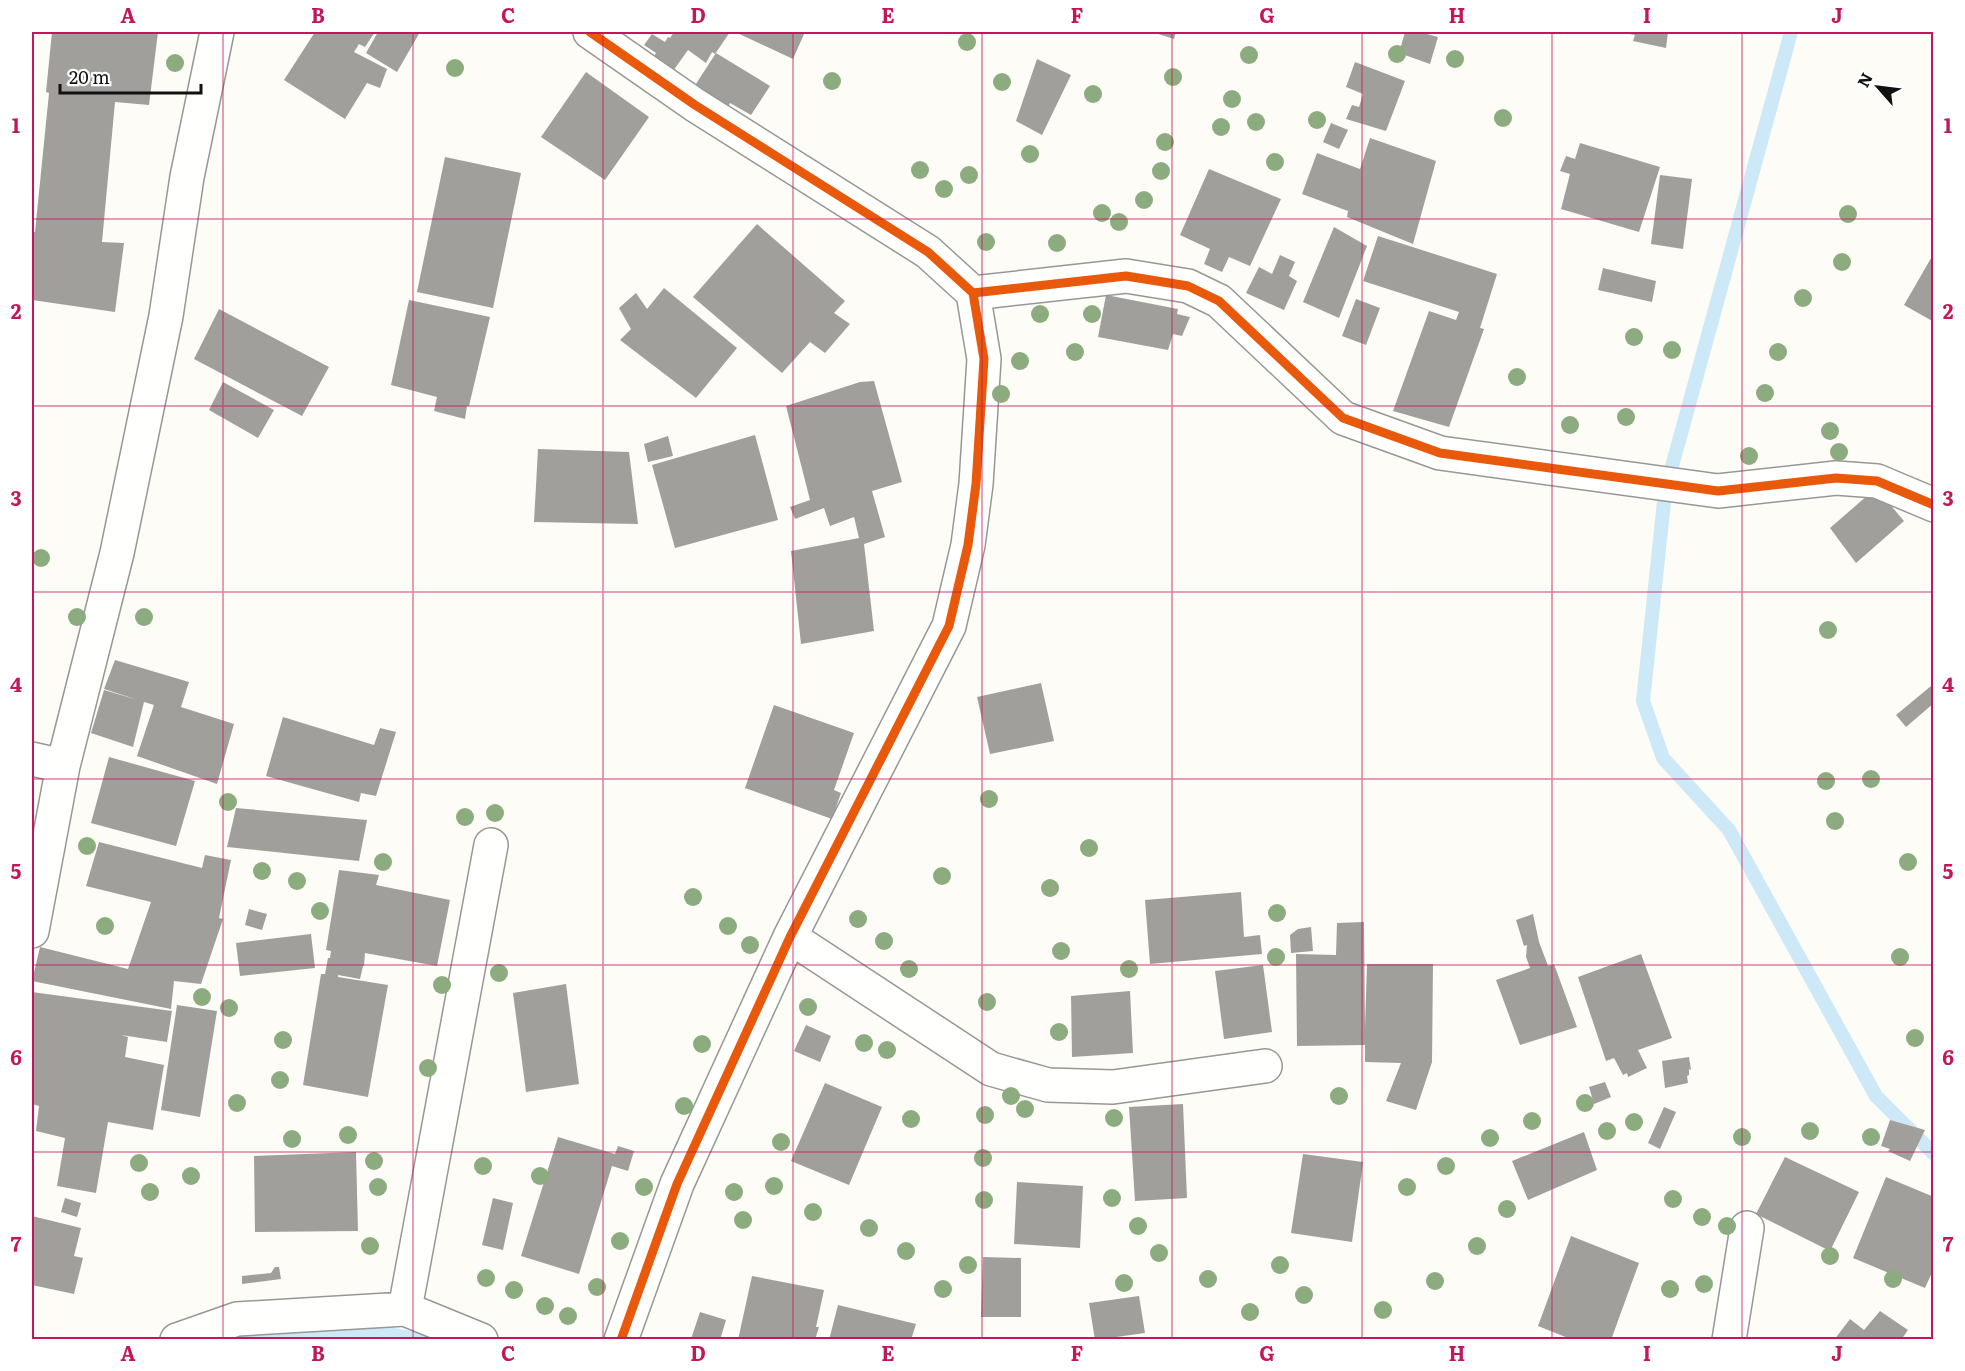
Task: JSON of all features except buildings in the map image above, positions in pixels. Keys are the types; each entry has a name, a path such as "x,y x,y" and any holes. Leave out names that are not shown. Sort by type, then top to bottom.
{"street":[{"path":"32,931 47,763 120,542 166,316 187,177 217,32"},
{"path":"590,32 695,105 928,252 973,292 984,359 976,484 968,546 949,626 790,938 677,1184 621,1340"},
{"path":"973,292 1126,276 1188,286 1219,301 1343,418 1440,453 1718,491 1836,478 1877,481 1934,506"},
{"path":"405,1309 491,845"},
{"path":"790,938 992,1068 1048,1084 1113,1087 1265,1066"},
{"path":"1729,1340 1747,1228"},
{"path":"177,1340 237,1319 405,1309 481,1340"}],"waterway":[{"path":"1791,32 1665,492 1643,701 1663,758 1729,830 1876,1096 1934,1154"},
{"path":"243,1340 306,1331 355,1331 419,1340"}],"cycle path":[{"path":"590,32 695,105 928,252 973,293 984,359 976,484 968,545 949,626 790,937 677,1184 621,1340"},
{"path":"973,293 1126,276 1188,286 1219,301 1343,418 1440,453 1718,491 1836,478 1877,481 1934,505"}]}
